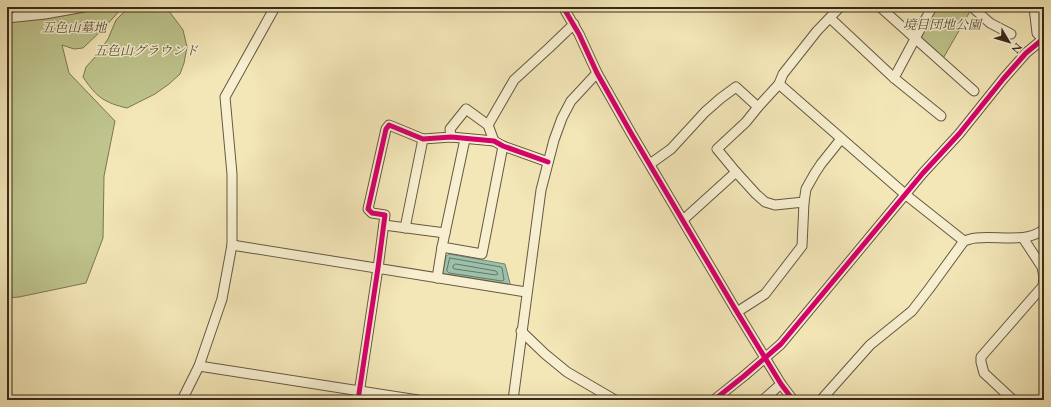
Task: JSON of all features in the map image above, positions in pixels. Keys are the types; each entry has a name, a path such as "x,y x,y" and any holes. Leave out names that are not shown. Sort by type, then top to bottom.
{"street":[{"path":"15,7 23,16"},
{"path":"7,18 45,14 84,7"},
{"path":"182,400 199,366 222,299 232,245 232,174 225,97 275,7"},
{"path":"563,7 574,24 597,73 736,312 781,384 793,400"},
{"path":"804,202 774,205 765,202 736,172 717,149 746,122 779,84 782,74 817,31 840,7"},
{"path":"880,7 974,91"},
{"path":"894,78 914,38 932,7"},
{"path":"972,7 990,23 1011,34"},
{"path":"714,400 781,344 923,173 960,134 1004,78 1026,53 1043,39 1037,33 1034,7"},
{"path":"830,18 894,78 941,116"},
{"path":"488,125 514,80 574,24"},
{"path":"513,400 526,292 541,190 548,162 562,118 571,101 597,73"},
{"path":"779,84 906,195 964,241"},
{"path":"650,164 671,149 705,112 736,87 758,107"},
{"path":"452,137 450,129 466,109 488,125 494,141"},
{"path":"358,395 385,215 372,213 368,209 386,129 389,125 423,139 452,137 494,141 503,146 548,162"},
{"path":"736,312 765,294 802,246 806,189 815,173 841,138"},
{"path":"405,228 423,139"},
{"path":"437,278 442,247 465,139"},
{"path":"442,247 482,254 503,146"},
{"path":"683,220 736,172"},
{"path":"384,225 445,233"},
{"path":"821,400 870,345 912,311 930,290 964,241 976,238 1023,238 1044,229"},
{"path":"1013,400 984,373 981,357 1043,286 1044,277 1042,267 1023,238"},
{"path":"232,245 526,292"},
{"path":"521,331 566,372 615,400"},
{"path":"199,366 358,395 418,400"},
{"path":"763,400 781,384"}],"green space":[{"name":"五色山墓地","path":"7,7 123,7 83,48 74,49 62,45 69,73 115,121 104,176 103,238 86,283 19,297 7,298"},
{"name":"五色山グラウンド","path":"129,7 166,7 183,30 187,47 180,74 155,94 127,108 113,104 102,98 92,90 83,77 86,67 108,39 116,20"},
{"name":"境目団地公園","path":"932,7 972,8 941,62 915,38"}],"water":[{"path":"449,254 505,264 511,287 442,276 446,256"}],"cycle path":[{"path":"563,7 579,34 597,73 631,133 737,312 781,384 793,400"},
{"path":"714,400 781,344 923,173 959,134 1004,78 1026,53 1043,39"},
{"path":"358,400 385,215 372,213 368,209 386,129 389,125 423,139 451,137 494,141 503,146 548,162"}]}
